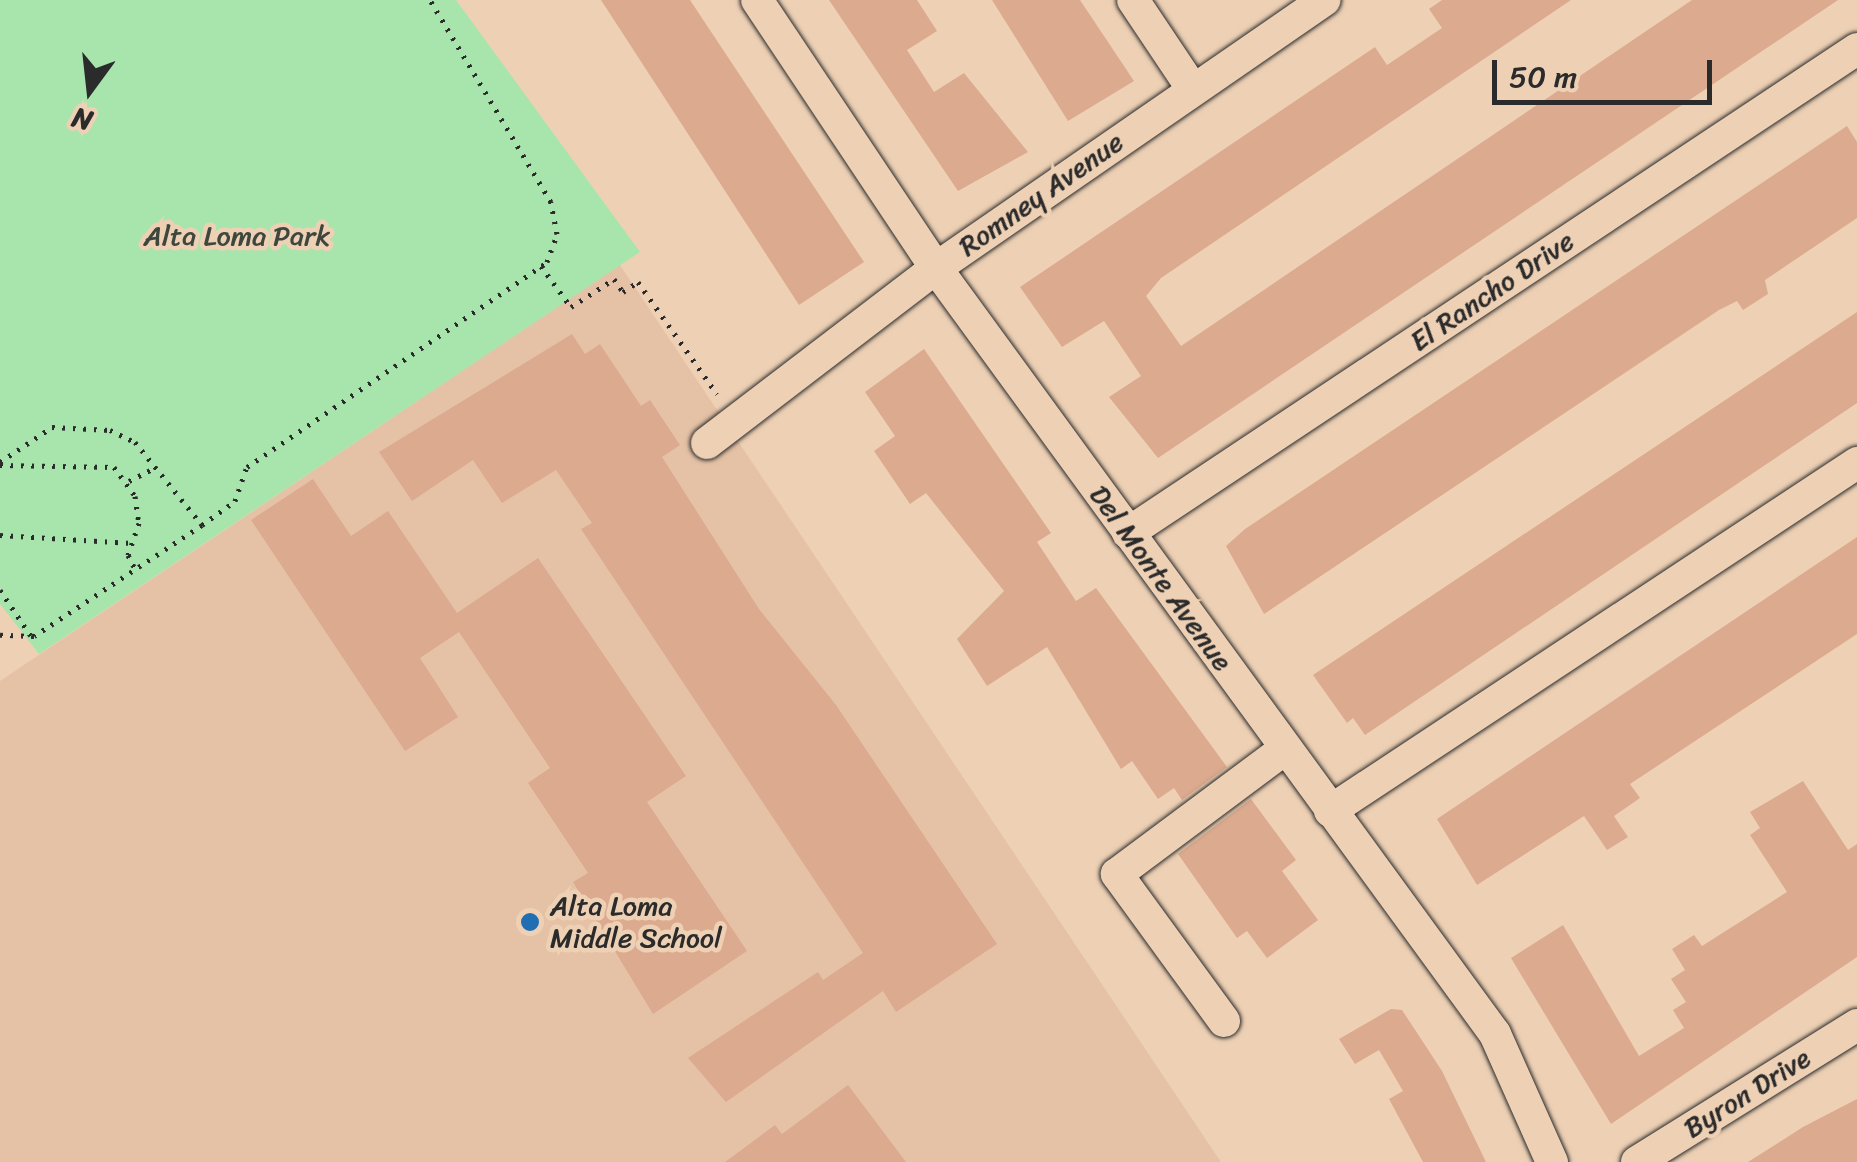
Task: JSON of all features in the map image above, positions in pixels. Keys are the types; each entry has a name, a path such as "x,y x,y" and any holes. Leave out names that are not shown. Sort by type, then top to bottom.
{"street":[{"name":"Del Monte Avenue","path":"757,0 936,268 1495,1034 1552,1162"},
{"path":"1133,0 1192,88"},
{"name":"Romney Avenue","path":"707,443 763,395 936,268 1324,0"},
{"name":"El Rancho Drive","path":"1128,533 1857,50"},
{"path":"1330,811 1857,463"},
{"path":"1224,1021 1118,874 1285,750"},
{"name":"Byron Drive","path":"1638,1162 1857,1025"}],"path":[{"path":"0,635 32,636 202,524 235,501 247,467 541,266 557,234 551,202 430,0"},
{"path":"541,266 572,307 614,279 623,292 638,282 712,396 725,389"},
{"path":"0,463 52,427 86,426 135,442 202,524"},
{"path":"0,463 87,459 129,481 139,522 132,542 135,569"},
{"path":"129,481 156,468"},
{"path":"0,536 132,542"},
{"path":"0,590 32,636"}],"shaded area":[{"name":"Alta Loma Middle School","path":"620,265 1221,1162 0,1162 0,681"}],"green space":[{"name":"Alta Loma Park","path":"0,0 456,0 640,252 39,654 0,604"}],"building":[{"path":"601,0 690,0 864,262 799,305"},
{"path":"829,0 917,0 937,31 907,50 934,92 964,73 1028,152 958,191"},
{"path":"992,0 1080,0 1134,81 1068,121"},
{"path":"1442,0 1571,0 1161,278 1146,296 1181,346 1692,0 1838,0 1158,458 1109,397 1141,376 1104,321 1062,347 1020,287 1375,47 1387,65 1442,28 1429,9"},
{"path":"1847,126 1857,142 1857,218 1765,280 1768,294 1743,310 1737,301 1719,310 1264,614 1226,546 1245,529"},
{"path":"1857,312 1857,403 1365,735 1353,718 1347,723 1313,675"},
{"path":"572,334 585,354 600,344 641,406 650,400 680,445 662,457 759,609 836,705 997,944 896,1012 883,991 726,1102 688,1058 818,972 823,980 863,953 581,529 592,523 556,470 502,503 473,460 412,501 379,452"},
{"path":"924,349 1051,533 1037,542 1076,601 1096,588 1227,767 1182,800 1174,788 1158,799 1132,761 1121,769 1047,647 987,686 957,639 1004,591 926,493 910,504 874,451 895,436 865,392"},
{"path":"313,479 351,536 388,511 457,613 538,558 686,776 647,802 747,951 653,1014 573,882 588,873 528,783 550,768 459,632 420,658 458,717 405,751 251,520"},
{"path":"1857,537 1857,634 1630,784 1640,798 1614,816 1628,837 1607,850 1584,816 1477,885 1437,819"},
{"path":"1803,781 1848,850 1857,844 1857,957 1611,1124 1511,958 1563,925 1639,1056 1684,1028 1673,1010 1686,1002 1671,979 1685,970 1672,949 1694,935 1702,946 1787,892 1750,835 1760,828 1750,812"},
{"path":"1251,799 1296,860 1282,871 1318,920 1267,958 1247,931 1237,938 1178,854"},
{"path":"1391,1009 1402,1010 1442,1071 1486,1162 1423,1162 1389,1099 1403,1091 1379,1050 1355,1064 1339,1039"},
{"path":"848,1085 906,1162 725,1162 775,1125 782,1134"},
{"path":"1857,1099 1857,1162 1748,1162 1803,1127"}],"place":[{"name":"Alta Loma Middle School","path":"530,922"}]}
